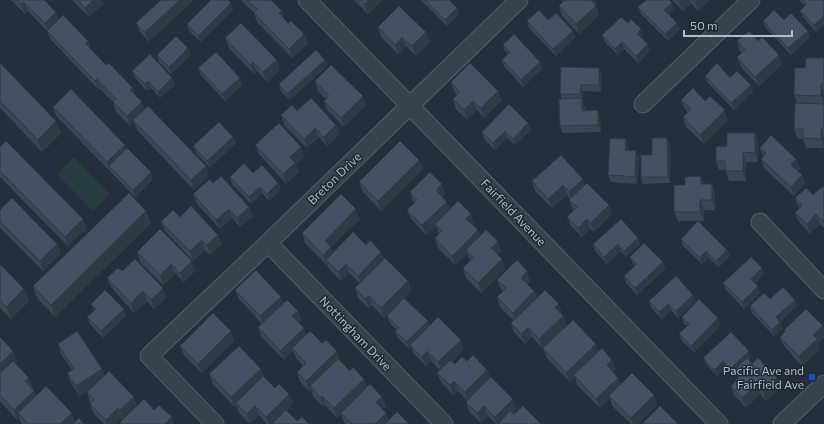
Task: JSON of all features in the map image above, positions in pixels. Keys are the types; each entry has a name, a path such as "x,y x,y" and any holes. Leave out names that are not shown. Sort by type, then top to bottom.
{"street":[{"name":"Fairfield Avenue","path":"308,0 719,424"},
{"name":"Breton Drive","path":"215,424 149,356 519,0"},
{"path":"643,104 752,0"},
{"path":"760,222 824,290"},
{"name":"Nottingham Drive","path":"268,243 444,424"},
{"path":"782,424 824,384"}],"green space":[{"path":"74,157 110,194 93,211 57,174"}],"building":[{"path":"17,0 44,0 56,12 45,23 24,2 21,4"},
{"path":"78,0 93,0 85,8"},
{"path":"161,0 180,0 145,32 136,23"},
{"path":"211,0 228,0 231,3 198,36 187,24"},
{"path":"247,0 271,0 282,11 279,13 288,23 291,21 304,34 289,49 254,13 257,9"},
{"path":"360,0 369,0 364,4"},
{"path":"425,0 449,0 457,8 445,20"},
{"path":"565,0 591,0 596,6 576,24 559,6"},
{"path":"646,0 669,0 672,3 664,10 677,23 665,34 638,7"},
{"path":"803,0 824,0 824,16 814,25 800,11 807,4"},
{"path":"399,6 426,32 412,46 402,37 395,45 378,27"},
{"path":"539,10 548,20 556,13 573,31 553,49 527,21"},
{"path":"774,10 784,20 791,13 808,31 788,48 763,21"},
{"path":"63,15 88,41 85,43 106,65 109,63 133,88 130,90 142,102 127,116 113,102 116,99 97,79 95,81 47,31"},
{"path":"621,17 628,23 631,19 641,29 637,34 648,44 636,56 622,42 615,49 602,35"},
{"path":"241,23 277,60 263,72 253,62 250,65 225,38"},
{"path":"749,31 758,41 762,37 779,55 755,77 737,57 745,50 737,41"},
{"path":"514,34 540,62 521,80 502,60 510,52 503,45"},
{"path":"176,36 188,48 169,67 157,55"},
{"path":"316,50 325,60 287,94 279,84"},
{"path":"216,52 240,78 222,94 198,68"},
{"path":"150,54 172,78 158,92 148,81 145,84 132,71"},
{"path":"806,58 824,58 824,84 821,84 821,96 794,95 795,68 805,68"},
{"path":"0,63 56,121 38,140 0,101"},
{"path":"470,63 498,91 481,108 473,101 464,110 453,99 460,92 451,82"},
{"path":"717,63 730,78 737,71 751,85 731,103 705,76"},
{"path":"331,65 363,96 341,118 324,101 329,96 315,81"},
{"path":"561,67 599,68 599,85 581,85 580,94 560,94"},
{"path":"693,88 705,101 710,96 725,110 700,135 683,117 691,109 681,100"},
{"path":"71,89 125,145 107,162 53,107"},
{"path":"311,98 336,125 324,137 315,128 304,139 281,115 292,105 297,111"},
{"path":"582,98 582,111 598,110 598,125 560,126 559,99"},
{"path":"795,103 824,104 824,129 821,129 821,139 803,138 803,129 794,129"},
{"path":"509,104 528,123 513,139 505,131 493,143 482,132"},
{"path":"148,106 206,166 191,180 133,120"},
{"path":"219,122 233,137 207,161 193,146"},
{"path":"279,123 301,147 290,157 295,163 283,174 255,145"},
{"path":"727,133 755,133 755,153 743,152 743,171 725,171 725,161 716,161 716,147 727,146"},
{"path":"771,135 796,159 791,165 802,175 791,187 761,159 766,153 760,148"},
{"path":"610,138 626,139 625,150 636,151 635,177 608,175"},
{"path":"652,138 667,138 668,177 641,177 641,155 652,155"},
{"path":"6,141 83,219 65,237 0,171 0,147"},
{"path":"400,141 419,160 378,201 359,182"},
{"path":"127,148 151,172 133,190 109,166"},
{"path":"561,155 583,179 569,192 563,185 548,199 532,181"},
{"path":"244,163 253,173 262,165 278,183 267,194 260,187 249,197 230,177"},
{"path":"430,172 442,184 436,190 447,202 422,225 407,210 417,200 410,192"},
{"path":"221,176 249,207 237,218 229,209 216,220 193,194 210,179 213,183"},
{"path":"701,176 701,184 712,184 712,200 700,200 700,212 674,212 674,185 685,185 685,177"},
{"path":"587,183 609,205 591,223 587,219 578,228 567,217 577,207 569,200"},
{"path":"823,186 824,222 816,214 807,224 795,213 802,205 795,198 806,188 813,195"},
{"path":"129,193 146,211 51,305 33,286"},
{"path":"341,194 356,209 325,241 331,247 323,255 302,233"},
{"path":"12,198 57,244 40,261 0,222 0,210"},
{"path":"458,201 471,214 466,219 478,230 452,256 435,238 442,231 435,224"},
{"path":"191,206 218,235 207,245 202,240 190,251 161,222 173,210 180,217"},
{"path":"621,219 638,238 624,251 618,244 604,257 593,244"},
{"path":"698,221 727,250 716,261 706,251 700,258 681,239"},
{"path":"160,229 192,261 180,273 171,264 160,275 137,252"},
{"path":"486,230 498,241 491,248 502,259 478,283 463,268 473,258 466,250"},
{"path":"353,232 366,245 370,240 381,252 358,276 346,264 338,272 326,260"},
{"path":"644,243 663,262 635,288 624,276 637,264 630,257"},
{"path":"751,257 762,268 751,279 758,286 742,302 723,283"},
{"path":"385,258 408,281 381,308 369,296 365,299 355,288"},
{"path":"135,259 163,288 151,300 143,291 131,303 107,278 118,268 122,271"},
{"path":"517,260 527,271 521,278 534,291 513,313 497,297 506,288 497,280"},
{"path":"0,264 24,289 6,307 0,300"},
{"path":"256,270 281,297 260,316 235,290"},
{"path":"676,276 693,295 676,311 668,304 659,312 649,301"},
{"path":"783,287 795,300 776,317 780,322 772,330 750,306 764,293 770,299"},
{"path":"105,290 124,309 101,331 87,317 96,309 91,304"},
{"path":"545,290 559,304 555,307 563,316 539,339 528,327 521,334 511,323"},
{"path":"404,298 428,321 406,342 395,331 399,328 387,316"},
{"path":"699,299 718,318 691,346 679,334 689,324 682,317"},
{"path":"287,300 298,311 292,316 304,328 280,351 258,327"},
{"path":"806,309 823,326 813,335 817,339 799,356 780,337 786,331 784,330"},
{"path":"213,313 231,331 198,364 180,346"},
{"path":"438,317 461,340 438,362 427,351 422,357 410,345"},
{"path":"573,320 596,344 566,373 543,348"},
{"path":"77,331 102,369 76,386 67,373 74,369 58,344"},
{"path":"310,331 322,343 326,340 337,351 306,381 297,372 306,363 292,348"},
{"path":"731,332 749,351 730,369 723,361 714,370 703,358"},
{"path":"0,337 13,351 0,364"},
{"path":"239,346 261,369 231,397 209,374"},
{"path":"602,348 612,360 607,365 618,378 596,399 574,375"},
{"path":"473,355 487,370 465,392 454,381 450,385 437,373 450,360 455,364 462,357 467,361"},
{"path":"747,358 752,364 758,358 777,378 763,391 757,385 742,398 731,386 740,376 735,370"},
{"path":"338,359 350,371 353,367 364,379 334,408 322,396 321,398 310,386"},
{"path":"13,361 29,378 25,381 34,391 14,410 0,395 0,373"},
{"path":"109,371 134,397 120,410 118,408 106,420 90,404 94,400 87,392"},
{"path":"632,373 654,395 631,418 609,396"},
{"path":"263,376 275,388 279,384 289,394 266,417 255,406 247,414 236,403"},
{"path":"491,377 513,399 495,417 484,406 477,413 466,402"},
{"path":"370,384 382,397 376,402 386,413 375,424 352,424 341,413"},
{"path":"46,386 72,413 60,424 28,424 18,413"},
{"path":"144,399 154,410 159,405 172,417 165,424 121,424 120,422"},
{"path":"523,406 541,424 498,424 510,411 514,414"},
{"path":"660,406 678,424 642,424"},
{"path":"286,410 297,421 302,417 309,424 272,424"},
{"path":"397,412 409,424 385,424"},
{"path":"79,418 84,424 73,424"}],"place":[{"name":"Pacific Ave and Fairfield Ave","path":"812,377"}]}
